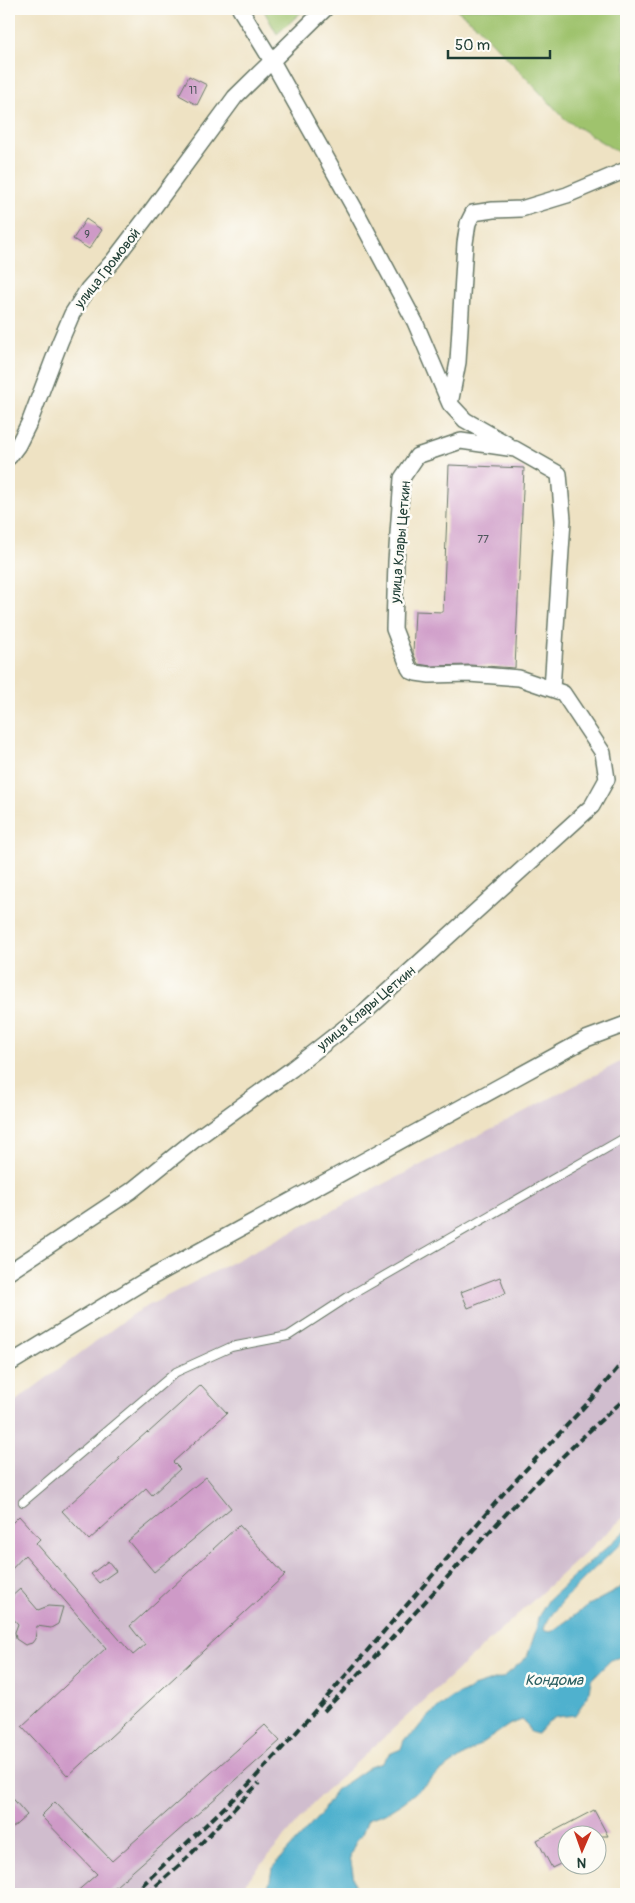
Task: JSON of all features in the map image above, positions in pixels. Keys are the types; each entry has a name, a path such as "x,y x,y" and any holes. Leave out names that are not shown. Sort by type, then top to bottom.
{"street":[{"path":"240,9 272,60 356,211 415,322 450,404 465,420 514,449"},
{"name":"улица Громовой","path":"9,457 18,445 30,421 72,314 88,289 141,225 235,97 326,9"},
{"path":"450,404 458,362 465,243 468,224 473,213 521,209 567,195 626,170"},
{"name":"улица Клары Цеткин","path":"9,1272 131,1191 365,1012 592,806 607,779 602,753 563,693 519,678 469,674 430,675 411,672 394,629 396,562 402,478 417,456 461,441 514,449 559,474 562,520 552,689"},
{"path":"9,1364 151,1278 586,1039 626,1024"}],"lane":[{"path":"23,1502 176,1372 231,1347 288,1336 351,1295 626,1137"}],"shaded area":[{"path":"626,1059 626,1515 319,1797 236,1894 9,1894 9,1406 134,1313"}],"green space":[{"path":"263,9 305,9 277,34"},
{"path":"456,9 626,9 626,157 566,120 477,26"}],"water":[{"name":"Кондома","path":"626,1530 626,1538 580,1582 557,1608 544,1629 551,1632 589,1605 626,1583 626,1655 611,1660 591,1680 588,1696 575,1715 556,1717 548,1722 537,1734 530,1732 528,1726 522,1720 509,1725 440,1772 404,1802 388,1812 368,1819 350,1856 355,1894 265,1894 272,1868 320,1815 336,1790 369,1767 382,1763 389,1754 401,1749 404,1740 451,1699 473,1687 504,1677 527,1657 536,1630 538,1617 549,1599"}],"building":[{"path":"189,76 207,85 197,105 179,95"},
{"path":"86,219 102,230 89,249 73,239"},
{"path":"449,465 524,468 515,668 470,665 431,666 418,664 413,653 415,611 443,612"},
{"path":"500,1277 506,1293 468,1308 461,1292"},
{"path":"201,1385 227,1413 173,1462 180,1469 152,1495 146,1488 89,1540 62,1511 120,1459 118,1458"},
{"path":"206,1477 231,1508 154,1572 128,1541"},
{"path":"19,1516 40,1539 36,1543 133,1655 145,1645 130,1626 239,1525 285,1575 68,1776 22,1726 106,1648 25,1555 9,1572 9,1526"},
{"path":"108,1561 116,1571 99,1583 91,1574"},
{"path":"20,1589 38,1610 48,1606 63,1607 58,1624 51,1628 37,1626 35,1639 32,1643 25,1645 16,1639 15,1632 18,1624 9,1614 9,1599"},
{"path":"265,1725 280,1741 107,1894 74,1894 97,1874 41,1816 55,1802 112,1861"},
{"path":"9,1794 27,1815 9,1831"},
{"path":"594,1810 603,1826 564,1826"},
{"path":"558,1829 558,1865 552,1868 537,1840"}],"railway":[{"path":"133,1894 249,1784 287,1743 504,1493 597,1393 626,1358"},
{"path":"324,1711 509,1511 586,1434 626,1398"},
{"path":"147,1894 185,1860 259,1783"}]}
